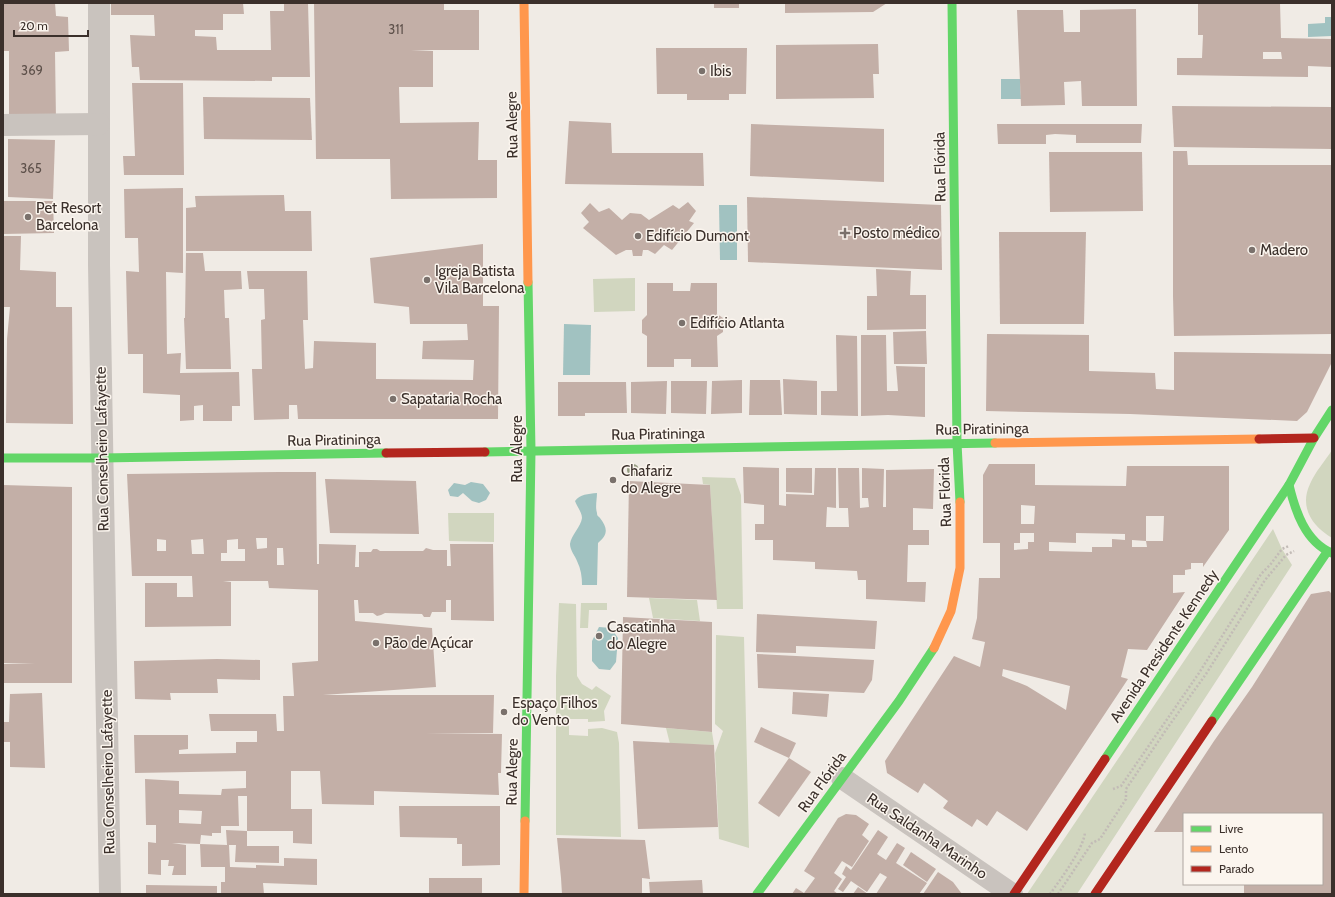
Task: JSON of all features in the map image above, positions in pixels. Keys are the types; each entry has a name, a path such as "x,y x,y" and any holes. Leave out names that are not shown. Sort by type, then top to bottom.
{"street":[{"name":"Rua Conselheiro Lafayette","path":"99,3 99,265 110,894"},
{"name":"Rua Alegre","path":"524,3 531,450 524,894"},
{"name":"Rua Flórida","path":"757,894 904,695 932,651 951,611 960,568 960,493 957,443 952,3"},
{"path":"3,125 99,124"},
{"name":"Avenida Presidente Kennedy","path":"1013,894 1289,485 1314,438 1332,410"},
{"name":"Rua Piratininga","path":"3,458 103,458 1314,438"},
{"path":"1095,894 1330,552 1314,540 1303,526 1295,508 1289,485"},
{"name":"Rua Saldanha Marinho","path":"842,778 1013,894"}],"path":[{"path":"1058,894 1092,843 1100,839 1126,799 1126,789 1206,674 1266,580 1286,556 1314,540"},
{"path":"1112,790 1121,786 1199,673 1260,574 1270,565 1282,549"},
{"path":"1050,894 1080,848"}],"green space":[{"path":"635,278 635,311 594,312 593,279"},
{"path":"1332,450 1332,538 1313,522 1309,515 1306,500 1307,492 1312,480"},
{"path":"702,477 735,478 741,495 743,609 717,609 710,485 703,484"},
{"path":"448,513 494,513 494,542 449,541"},
{"path":"1273,529 1282,549 1292,565 1077,894 1027,894"},
{"path":"649,598 697,600 700,621 653,618"},
{"path":"559,603 576,604 577,676 582,684 592,690 596,686 611,696 604,711 605,721 588,722 588,719 569,719 569,735 588,736 588,729 602,728 617,732 619,743 621,837 556,835 556,676"},
{"path":"581,603 607,603 607,610 589,610 588,628 580,628"},
{"path":"716,635 744,637 749,848 719,839 715,753 723,731 715,724"},
{"path":"666,728 712,732 714,745 670,744"}],"water":[{"path":"1325,17 1331,17 1332,36 1308,37 1308,24 1325,23"},
{"path":"1001,79 1020,79 1021,99 1001,99"},
{"path":"719,205 737,205 737,260 720,260"},
{"path":"564,324 591,325 590,375 563,375"},
{"path":"471,482 483,484 490,493 486,500 479,503 472,501 463,493 458,497 450,496 448,490 454,483 465,485"},
{"path":"597,493 597,515 603,522 606,531 604,537 598,543 597,585 582,585 579,567 570,546 572,537 580,525 582,518 575,501 587,494"},
{"path":"599,627 611,628 618,638 616,662 610,670 599,669 592,661 592,641"}],"building":[{"path":"3,3 55,3 56,16 68,17 69,51 55,52 56,121 9,120 9,51 3,51"},
{"path":"111,3 243,3 244,14 223,14 223,30 195,30 195,36 216,37 217,50 271,50 270,11 284,11 284,3 308,3 310,77 272,77 272,81 140,80 139,67 132,67 130,35 155,36 154,15 111,15"},
{"path":"314,3 444,3 444,10 479,10 479,50 411,50 433,51 433,87 399,87 400,123 479,122 478,160 497,160 497,198 391,199 390,159 316,159"},
{"path":"714,3 739,3 739,8 714,8"},
{"path":"785,3 887,3 873,12 785,13"},
{"path":"1198,3 1280,3 1281,38 1332,39 1332,67 1308,66 1308,77 1177,75 1177,58 1202,58 1203,35 1198,35","holes":["1263,52 1281,52 1282,59 1263,59"]},
{"path":"1136,9 1137,106 1082,106 1081,81 1064,82 1065,105 1021,106 1017,10 1063,10 1064,32 1080,32 1080,10"},
{"path":"878,44 879,74 873,74 874,98 776,99 776,45"},
{"name":"Ibis","path":"656,48 747,48 746,94 729,94 729,100 687,100 687,94 657,94"},
{"path":"132,83 183,83 184,175 124,175 123,156 135,156"},
{"path":"203,97 310,98 312,140 204,139"},
{"path":"1172,106 1332,107 1332,149 1174,147"},
{"path":"569,121 611,123 612,153 703,153 704,186 565,184"},
{"path":"751,124 884,129 884,182 750,176"},
{"path":"997,124 1142,124 1141,143 1076,143 1076,135 1055,134 1046,135 1046,144 998,144"},
{"path":"8,139 55,140 53,199 8,197"},
{"path":"1173,151 1187,151 1188,165 1332,165 1332,334 1174,336"},
{"path":"1049,152 1142,152 1143,211 1050,212"},
{"path":"183,188 183,273 166,272 167,354 181,353 180,373 239,372 240,406 232,406 232,421 203,421 203,405 194,406 194,420 180,421 180,395 143,393 143,354 128,354 126,271 139,272 138,238 125,238 124,189"},
{"path":"284,195 285,211 311,211 312,251 186,251 186,208 196,207 195,196"},
{"name":"Posto médico","path":"747,197 941,205 942,270 748,262"},
{"name":"Pet Resort Barcelona","path":"3,201 53,201 54,233 3,234"},
{"name":"Edifício Dumont","path":"688,202 696,211 689,221 694,223 672,250 664,245 655,254 648,250 643,250 642,256 633,256 632,250 626,250 616,255 583,228 589,222 581,213 590,203 599,212 609,208 622,220 630,213 641,214 649,220 673,205 679,209"},
{"path":"999,232 1086,232 1084,324 1000,324"},
{"path":"3,236 21,236 20,270 56,272 56,307 72,307 73,424 6,423 7,339 10,307 3,307"},
{"path":"483,244 483,306 499,306 498,419 298,419 297,405 289,405 289,419 254,420 252,369 262,369 261,320 265,319 264,289 249,289 247,271 307,271 308,320 303,320 305,369 313,368 314,341 376,343 376,379 473,380 474,360 422,359 423,341 468,340 467,324 410,324 409,307 374,303 370,258"},
{"path":"186,253 203,253 205,271 241,271 242,289 224,290 225,318 229,318 231,369 186,369 184,318"},
{"path":"876,269 911,271 910,295 926,295 926,329 867,330 867,296 877,296"},
{"name":"Edifício Atlanta","path":"647,283 673,283 673,291 690,291 691,283 717,283 717,314 723,318 723,332 717,336 718,367 691,367 691,359 674,359 674,367 647,367 647,336 642,333 642,320 647,315"},
{"path":"926,331 927,364 894,364 893,332"},
{"path":"987,334 1089,335 1089,371 1155,373 1156,389 1174,390 1174,352 1332,354 1332,362 1307,412 1297,421 1130,414 986,411"},
{"path":"836,335 857,336 858,416 821,415 821,391 837,391"},
{"path":"861,335 886,335 887,391 898,391 896,366 925,367 925,417 888,415 861,416"},
{"path":"783,379 817,381 817,415 784,414"},
{"path":"742,380 742,413 711,414 712,381"},
{"path":"750,380 780,380 782,415 749,415"},
{"path":"667,381 666,414 631,413 631,382"},
{"path":"671,381 707,381 706,414 671,413"},
{"path":"558,382 626,382 627,413 585,413 585,416 558,416"},
{"path":"989,464 1035,464 1035,485 1126,486 1127,466 1229,466 1229,530 1203,567 1203,563 1191,563 1191,569 1185,570 1185,575 1173,575 1173,593 1185,592 1147,650 1128,649 1121,677 1128,679 1027,831 997,811 987,826 977,819 972,827 943,808 948,801 924,783 918,793 887,773 885,761 954,656 980,667 985,642 972,639 977,618 979,578 1000,578 1000,543 983,543 983,475","holes":["1021,505 1035,506 1034,524 1021,524","1146,516 1164,516 1163,541 1146,541","1020,533 1034,533 1034,542 1028,542 1028,549 1014,550 1014,543 1020,543","1076,533 1125,534 1125,540 1112,539 1112,547 1092,547 1092,552 1049,551 1049,542 1076,543","1132,540 1146,541 1147,547 1132,547","1003,669 1070,686 1066,710 1027,686 1002,676"]},
{"path":"743,467 779,468 779,505 786,506 786,494 814,495 815,468 836,468 836,508 827,507 826,527 849,527 848,508 839,508 838,468 859,468 860,508 869,507 868,498 862,498 862,468 884,469 883,507 886,507 886,470 934,469 933,509 913,508 913,530 929,530 929,545 908,545 907,582 926,582 925,602 866,599 866,580 858,580 857,571 815,569 815,562 773,560 773,540 755,540 755,524 764,524 764,505 744,503"},
{"path":"786,468 812,468 812,493 786,492"},
{"path":"316,472 317,564 319,564 319,544 356,545 355,567 359,567 359,552 371,552 373,549 380,551 423,551 426,548 433,550 447,550 447,566 451,566 450,544 493,544 494,621 451,620 451,600 446,600 446,612 432,612 430,617 424,617 422,614 385,613 377,616 373,613 359,613 358,600 354,600 355,621 432,628 436,687 323,695 494,695 493,733 426,733 502,734 501,773 498,773 499,795 374,791 374,805 322,804 320,771 291,771 291,809 312,809 312,844 293,843 293,831 247,831 247,796 238,796 239,826 221,826 221,833 212,833 212,836 201,835 200,844 172,843 186,845 186,875 172,875 174,866 168,866 169,860 161,860 161,875 148,874 148,842 156,843 156,825 146,825 145,779 179,781 179,794 221,795 222,789 246,788 246,771 135,773 134,735 188,735 188,749 179,750 179,754 236,753 236,742 257,742 257,731 211,731 209,714 276,714 277,731 284,731 283,696 294,696 292,663 318,661 318,590 269,588 268,581 223,581 231,582 231,626 145,627 145,583 177,583 177,597 193,597 192,576 132,576 127,474","holes":["256,538 267,538 267,548 257,549","157,539 166,540 166,551 157,551","203,539 204,554 192,554 191,540","238,539 238,549 245,549 245,561 221,561 221,553 227,553 227,540","277,548 283,548 284,565 277,565","179,810 202,811 201,824 179,823"]},
{"path":"325,479 416,481 419,534 330,533"},
{"path":"629,481 710,485 717,600 627,597"},
{"path":"3,485 72,487 72,683 3,683 3,664 35,664 3,663"},
{"path":"1329,591 1332,594 1332,894 1244,894 1244,885 1323,885 1323,813 1183,813 1183,832 1154,832 1214,741 1252,687 1311,594"},
{"path":"757,614 877,621 875,649 796,646 796,653 756,652"},
{"path":"623,617 712,622 712,732 621,724"},
{"path":"757,654 874,660 872,680 864,693 758,688"},
{"path":"217,659 260,660 260,680 217,679 218,693 170,693 171,700 135,699 134,661"},
{"path":"793,692 829,694 827,717 792,714"},
{"path":"42,693 45,768 10,767 10,742 3,742 3,722 9,722 10,694"},
{"path":"761,727 796,743 789,758 754,742"},
{"path":"633,741 714,745 718,827 638,829"},
{"path":"789,758 811,772 779,817 758,803"},
{"path":"399,806 500,806 500,865 462,866 462,844 457,844 457,838 400,837"},
{"path":"846,814 856,815 869,824 862,835 869,841 852,867 842,861 834,873 842,879 834,891 838,894 792,894 796,888 804,893 815,878 804,871 838,818"},
{"path":"226,830 247,831 247,846 279,846 279,863 235,862 236,845 229,845 230,867 256,868 256,865 284,866 284,858 317,859 317,885 263,883 264,894 221,894 221,882 225,882 225,867 201,867 200,844 227,845"},
{"path":"878,830 888,837 877,854 886,860 897,843 905,848 896,863 927,883 919,894 876,894 887,877 880,873 867,892 851,881 843,892 838,889 846,877 842,874 846,866 851,870"},
{"path":"557,838 645,840 650,879 642,878 642,894 562,894"},
{"path":"911,852 936,869 927,882 903,865"},
{"path":"938,872 953,882 962,894 923,894"},
{"path":"429,878 482,878 482,894 429,894"},
{"path":"702,880 703,894 650,894 649,882"},
{"path":"146,885 217,886 217,894 146,894"},
{"path":"858,887 868,894 853,894"}],"traffic: fast":[{"path":"952,3 957,443 960,502"},
{"path":"525,821 531,451 528,282"},
{"path":"1105,759 1289,485 1314,438 1332,410"},
{"path":"485,452 995,443"},
{"path":"3,458 103,458 386,453"},
{"path":"1289,485 1294,505 1308,533 1323,548 1332,553"},
{"path":"1212,721 1327,552"},
{"path":"757,894 899,701 934,648"}],"traffic: slow":[{"path":"524,3 528,282"},
{"path":"995,443 1259,439"},
{"path":"934,648 951,611 960,568 960,502"},
{"path":"524,894 525,821"}],"traffic: jam":[{"path":"1259,439 1314,438"},
{"path":"386,453 485,452"},
{"path":"1095,894 1212,721"},
{"path":"1014,894 1105,759"}],"place":[{"name":"Ibis","path":"702,71"},
{"name":"Pet Resort Barcelona","path":"28,217"},
{"name":"Posto médico","path":"845,233"},
{"name":"Edifício Dumont","path":"638,236"},
{"name":"Madero","path":"1252,250"},
{"name":"Igreja Batista Vila Barcelona","path":"427,280"},
{"name":"Edifício Atlanta","path":"682,323"},
{"name":"Sapataria Rocha","path":"393,399"},
{"name":"Chafariz do Alegre","path":"613,480"},
{"name":"Cascatinha do Alegre","path":"599,636"},
{"name":"Pão de Açúcar","path":"376,643"},
{"name":"Espaço Filhos do Vento","path":"504,712"}]}
